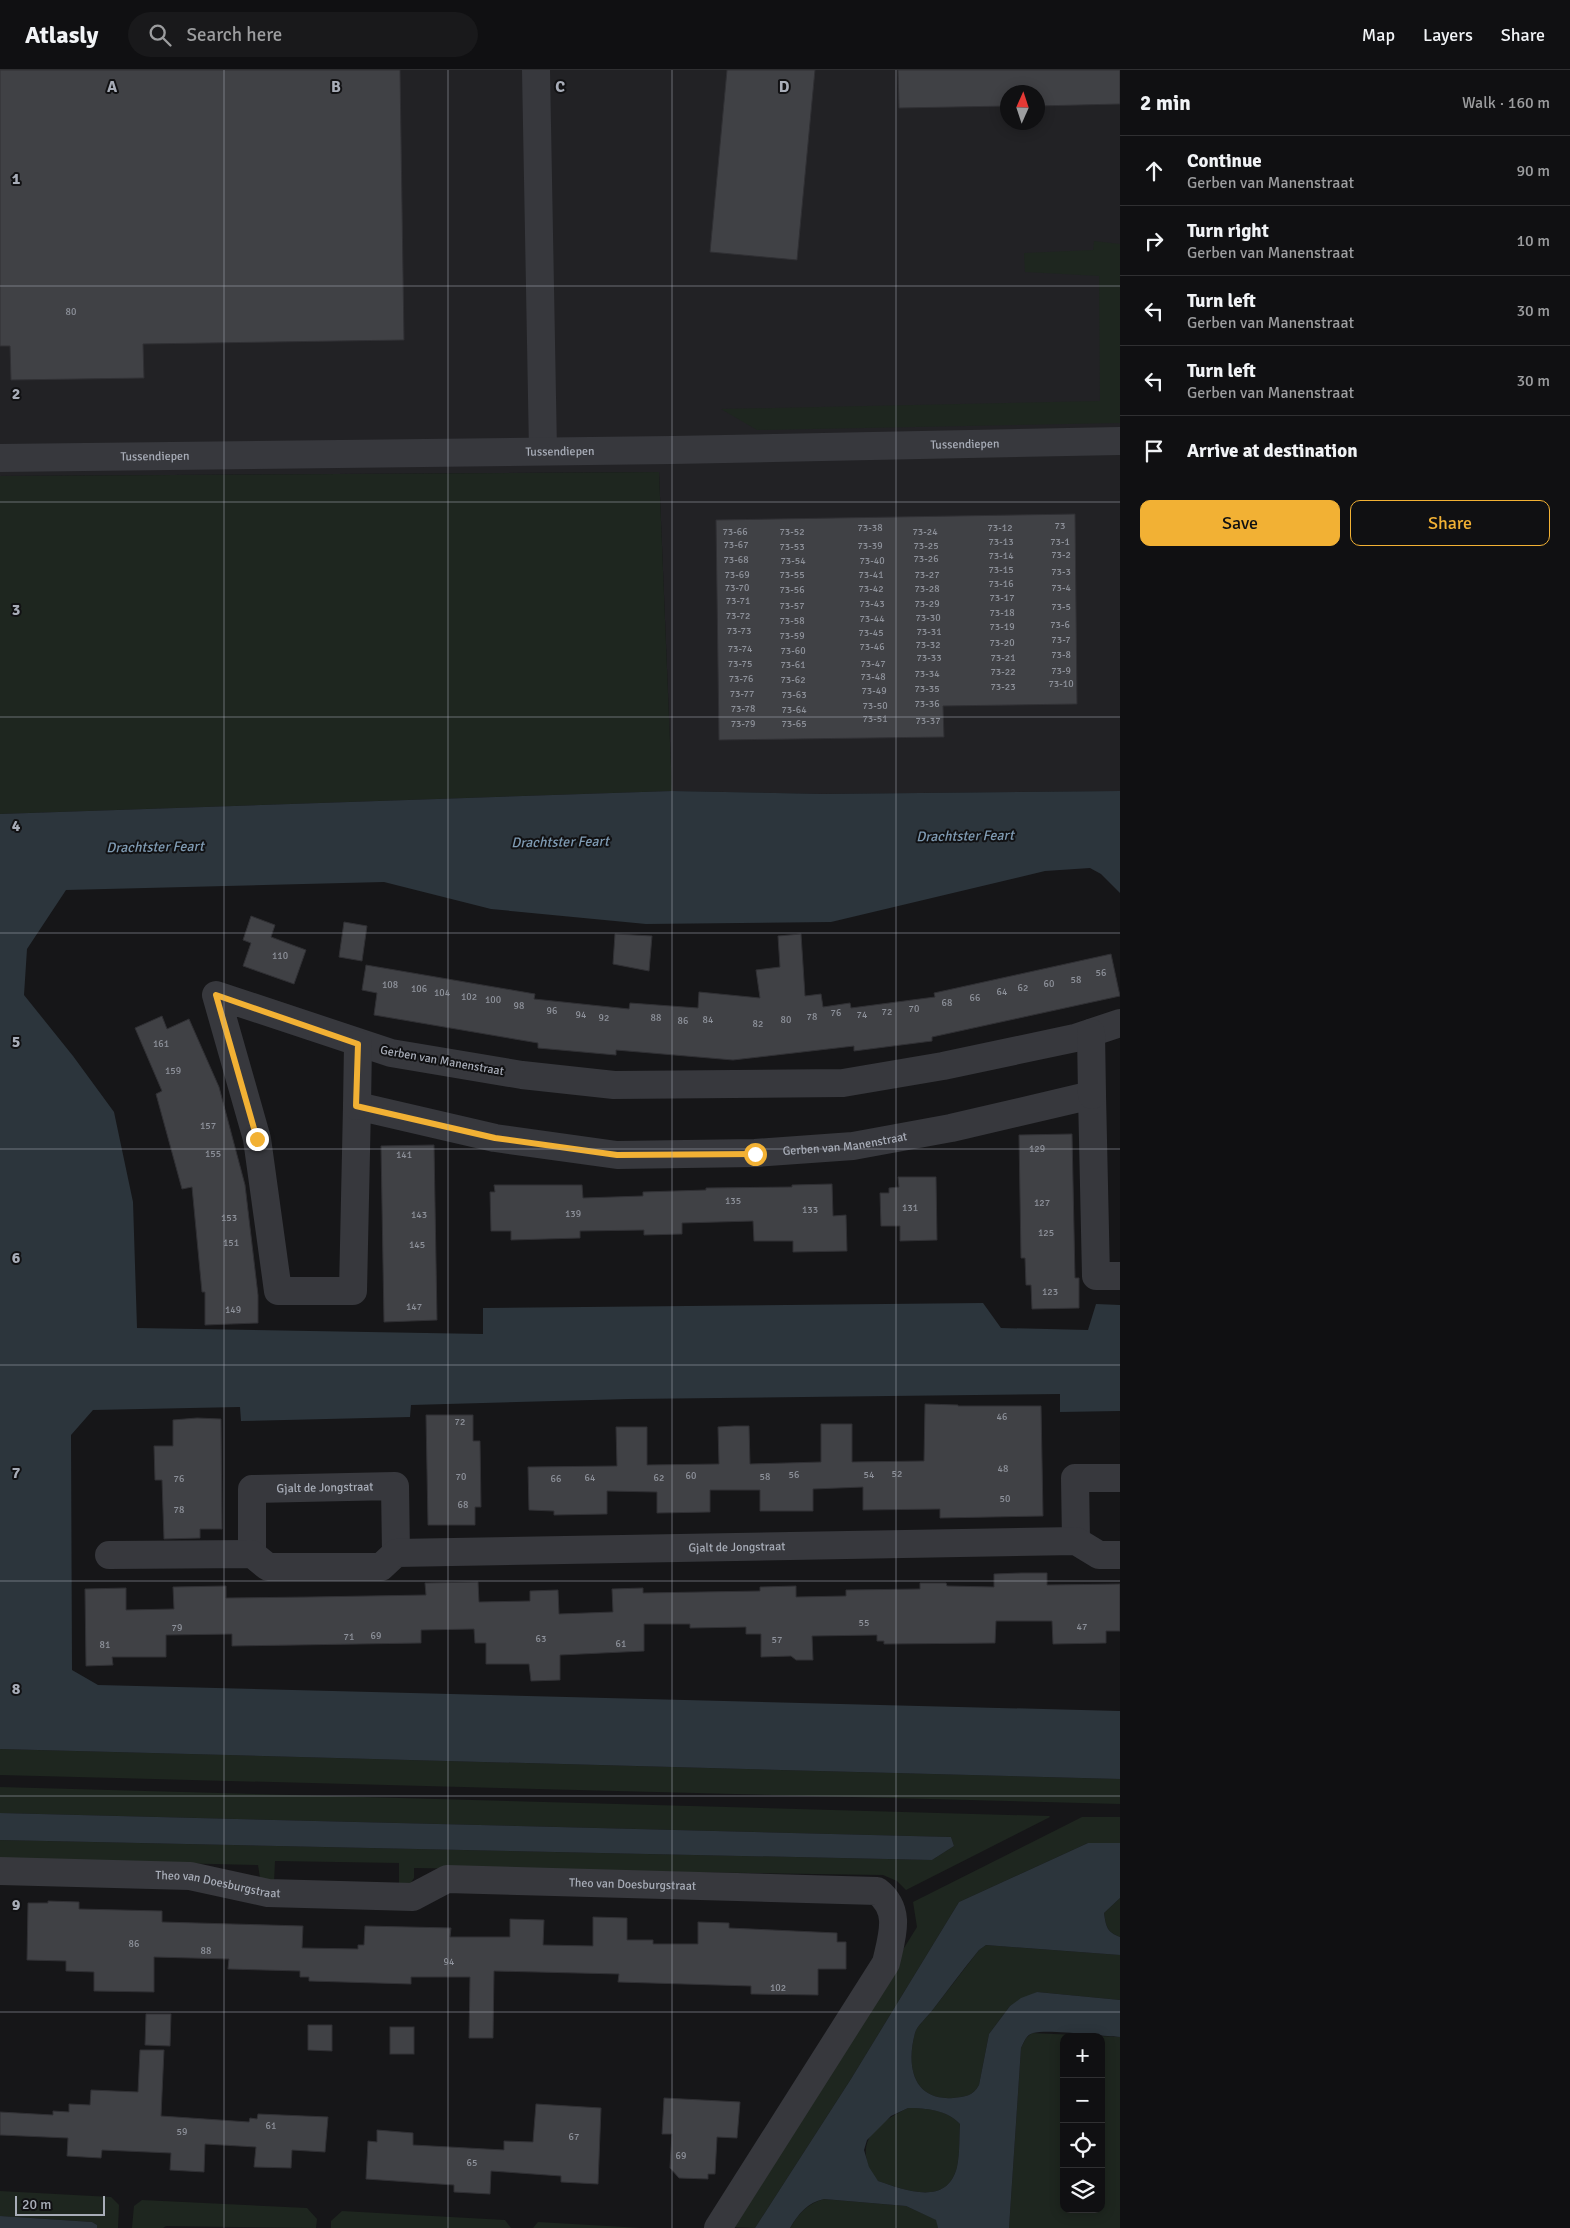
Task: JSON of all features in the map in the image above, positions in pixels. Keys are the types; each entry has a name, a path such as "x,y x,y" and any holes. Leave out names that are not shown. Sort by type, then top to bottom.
{"street":[{"path":"536,70 543,451"},
{"name":"Tussendiepen","path":"0,458 1120,441"},
{"name":"Gerben van Manenstraat","path":"358,1044 353,1292 278,1291 257,1139 216,995 358,1044 390,1053 522,1075 614,1085 730,1085 843,1082 942,1066 1075,1038 1120,1023"},
{"path":"1092,1032 1096,1276 1120,1276"},
{"name":"Gerben van Manenstraat","path":"356,1106 495,1138 617,1155 755,1154 853,1146 951,1128 1092,1095"},
{"path":"1120,1478 1075,1478 1076,1541 1099,1555 1120,1555"},
{"name":"Gjalt de Jongstraat","path":"252,1554 252,1489 395,1486 396,1553 1076,1541"},
{"path":"109,1555 252,1554 268,1567 381,1567 396,1553"},
{"name":"Theo van Doesburgstraat","path":"0,1871 190,1876 268,1893 404,1897 414,1897 447,1879 868,1889 877,1891 885,1897 893,1911 895,1924 886,1963 718,2228"}],"shaded area":[{"path":"0,70 1120,70 1120,791 823,794 672,791 659,472 0,476"},
{"path":"1094,241 1120,244 1120,423 757,430 721,409 1100,401 1099,276 1025,272 1024,253 1093,250"},
{"path":"659,472 672,791 0,814 0,476"},
{"path":"0,1749 1120,1779 1120,1804 0,1775"},
{"path":"0,1787 1050,1817 906,1890 897,1881 883,1875 414,1868 414,1878 410,1884 399,1888 399,1863 275,1861 274,1883 260,1878 258,1865 0,1859 0,1840 932,1860 954,1846 951,1837 0,1813"},
{"path":"1082,1817 1120,1817 1120,1843 1088,1843 959,1902 851,2079 755,2228 731,2227 917,1927 913,1902"},
{"path":"1120,1898 1120,1937 1112,1933 1108,1928 1104,1913"},
{"path":"986,1945 1120,1955 1120,2000 1037,1992 1010,2006 989,2034 977,2089 971,2094 953,2098 929,2094 921,2087 913,2069 912,2045 916,2030 979,1950"},
{"path":"1032,2033 1060,2034 1060,2213 1105,2213 1105,2036 1120,2037 1120,2228 1009,2228 1021,2048 1026,2038"},
{"path":"908,2108 943,2113 960,2124 957,2167 952,2179 944,2187 935,2191 912,2191 878,2181 872,2175 868,2164 866,2151 867,2142 871,2135 884,2122"},
{"path":"0,2191 111,2197 119,2205 118,2228 97,2228 97,2225 92,2222 0,2216"},
{"path":"824,2199 906,2206 937,2220 938,2228 790,2228 804,2210"},
{"path":"142,2200 307,2208 317,2219 316,2228 166,2226 163,2228 132,2228 134,2206"},
{"path":"342,2211 505,2220 511,2228 331,2228 331,2221"},
{"path":"538,2222 642,2228 533,2228"}],"water":[{"name":"Drachtster Feart","path":"672,791 823,794 1120,791 1120,893 1101,874 1090,868 1045,871 831,922 646,924 491,909 384,882 66,890 27,949 24,995 73,1056 114,1112 133,1202 137,1328 483,1334 483,1308 983,1303 1001,1328 1088,1330 1096,1304 1120,1305 1120,1411 1060,1412 1060,1394 629,1399 411,1405 410,1417 241,1421 240,1407 93,1410 71,1435 72,1670 98,1685 1120,1711 1120,1779 0,1749 0,814"},
{"path":"0,1813 951,1837 954,1846 932,1860 0,1840"},
{"path":"1088,1843 1120,1843 1120,1898 1104,1913 1108,1928 1112,1933 1120,1937 1120,1955 986,1945 979,1950 915,2033 912,2045 913,2069 921,2087 929,2094 940,2097 961,2097 971,2094 977,2089 989,2034 1010,2006 1021,1998 1037,1992 1120,2000 1120,2037 1105,2036 1105,2033 1041,2032 1031,2034 1023,2043 1021,2048 1009,2228 938,2228 936,2220 906,2206 824,2199 804,2209 790,2228 755,2228 851,2079 959,1902","holes":["908,2108 929,2109 943,2113 960,2124 957,2167 952,2179 944,2187 935,2191 924,2192 912,2191 878,2181 869,2167 864,2150 867,2140 891,2116"]},
{"path":"0,2216 92,2222 97,2225 97,2228 0,2228"}],"building":[{"path":"0,70 400,70 404,340 143,344 144,378 11,380 10,346 0,346"},
{"path":"727,70 815,70 797,260 710,252"},
{"path":"898,70 1120,70 1120,104 1045,106 1045,85 1000,85 1000,106 899,108"},
{"path":"1075,514 1077,704 943,706 944,737 719,740 716,520"},
{"path":"251,916 275,925 271,937 306,950 294,984 243,966 251,943 243,940"},
{"path":"344,922 367,926 362,961 339,957"},
{"path":"615,934 652,936 649,971 613,964"},
{"path":"801,934 805,996 821,994 823,1007 850,1003 851,1008 935,997 934,993 1111,954 1120,996 932,1037 932,1041 854,1051 854,1046 733,1060 616,1050 616,1055 538,1048 538,1043 374,1015 377,993 362,990 366,965 535,994 534,999 629,1009 630,1003 698,1008 699,992 760,998 756,970 780,967 778,936"},
{"path":"162,1016 167,1029 189,1019 219,1087 245,1185 258,1295 258,1323 205,1325 205,1292 202,1292 192,1187 182,1189 156,1094 162,1091 135,1028"},
{"path":"1072,1134 1075,1278 1079,1278 1079,1308 1032,1309 1031,1285 1026,1285 1025,1258 1021,1258 1019,1135"},
{"path":"434,1145 437,1320 384,1322 381,1146"},
{"path":"898,1177 936,1177 937,1240 900,1241 900,1226 881,1226 880,1193 889,1193 889,1188 899,1187"},
{"path":"832,1184 833,1216 846,1215 847,1251 793,1252 793,1241 754,1241 753,1221 682,1223 682,1234 644,1235 644,1230 580,1231 580,1238 511,1240 511,1231 491,1231 490,1192 495,1192 494,1185 582,1185 583,1198 643,1196 643,1192 706,1190 706,1188 792,1187 792,1185"},
{"path":"925,1404 1041,1406 1043,1516 940,1518 940,1509 863,1510 863,1487 813,1489 813,1511 760,1511 760,1490 710,1490 710,1512 657,1513 657,1492 607,1491 607,1514 554,1515 554,1511 529,1510 528,1467 617,1466 616,1427 647,1427 647,1465 719,1464 718,1427 734,1426 749,1426 750,1464 821,1462 821,1424 852,1424 852,1462 924,1461"},
{"path":"426,1415 473,1415 473,1441 480,1441 481,1507 475,1507 475,1525 428,1525"},
{"path":"221,1419 222,1529 200,1529 200,1538 164,1539 162,1480 155,1480 154,1446 173,1446 173,1420"},
{"path":"1047,1573 1047,1585 1120,1584 1120,1631 1106,1631 1106,1643 1053,1644 1052,1621 996,1621 995,1643 884,1644 884,1641 877,1641 877,1635 812,1636 813,1660 796,1660 791,1656 761,1657 761,1634 746,1634 746,1627 690,1628 690,1624 644,1624 644,1651 560,1655 560,1680 531,1681 529,1664 486,1664 486,1643 475,1643 474,1629 421,1630 421,1643 232,1646 232,1634 166,1635 166,1657 112,1657 113,1665 86,1666 85,1589 126,1588 126,1610 174,1609 173,1587 226,1586 226,1598 311,1597 426,1595 425,1583 478,1582 479,1602 530,1601 530,1591 558,1590 559,1614 613,1612 612,1589 643,1588 643,1593 760,1591 760,1587 796,1586 796,1597 846,1596 846,1590 920,1589 920,1583 946,1583 947,1586 994,1587 994,1574"},
{"path":"48,1901 79,1902 79,1909 162,1911 162,1922 303,1926 302,1948 358,1949 358,1945 364,1945 365,1926 451,1928 450,1937 510,1937 510,1919 544,1920 543,1945 593,1946 593,1917 627,1918 627,1940 653,1940 653,1944 698,1944 698,1922 729,1923 729,1928 837,1933 837,1942 846,1942 846,1969 818,1969 818,1995 751,1994 751,1986 618,1982 619,1974 494,1971 493,2038 469,2038 470,1977 411,1977 411,1984 309,1981 309,1977 300,1977 300,1971 228,1969 229,1959 154,1957 154,1992 94,1991 94,1972 66,1971 66,1961 27,1960 28,1903 48,1903"},
{"path":"146,2014 171,2014 170,2046 145,2045"},
{"path":"308,2025 332,2025 332,2051 308,2050"},
{"path":"390,2027 414,2027 414,2054 390,2054"},
{"path":"140,2050 164,2050 161,2116 249,2122 250,2118 257,2119 258,2114 328,2117 325,2152 292,2150 291,2168 254,2167 256,2147 205,2144 204,2172 170,2170 171,2153 102,2150 101,2158 67,2156 68,2138 0,2135 0,2112 53,2115 53,2111 69,2112 69,2104 90,2105 91,2090 138,2092"},
{"path":"664,2098 740,2102 737,2138 717,2137 715,2174 708,2174 708,2179 679,2178 670,2168 672,2134 662,2134"},
{"path":"536,2104 601,2108 598,2184 561,2182 561,2176 491,2171 490,2194 454,2192 454,2185 366,2179 368,2141 377,2142 377,2130 413,2133 413,2145 504,2150 504,2141 533,2142"}],"route":[{"path":"257,1139 216,995 358,1044 356,1106 495,1138 617,1155 755,1154"}]}
